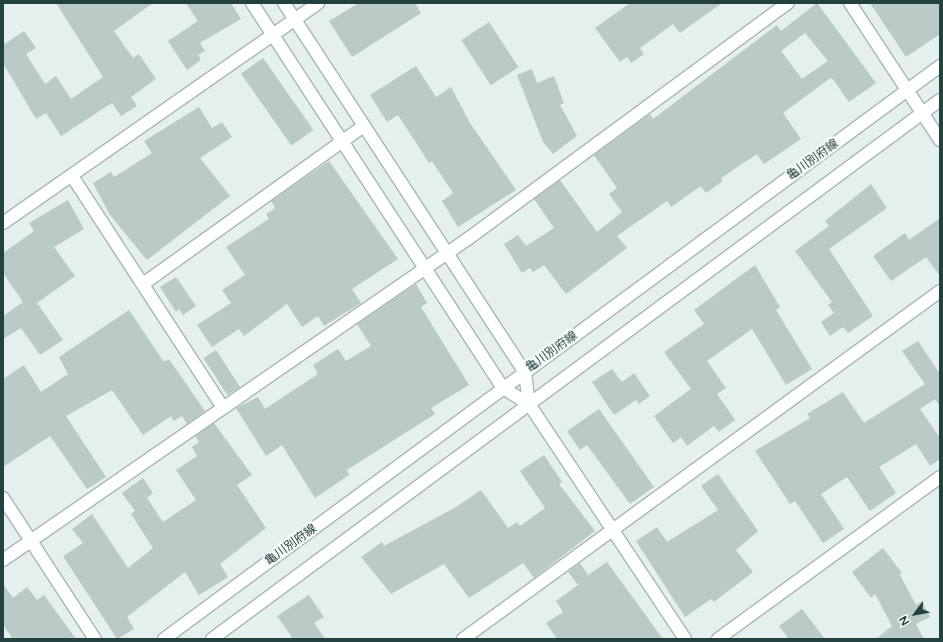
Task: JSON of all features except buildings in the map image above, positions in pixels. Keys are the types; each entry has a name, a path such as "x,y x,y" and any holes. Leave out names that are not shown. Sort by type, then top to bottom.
{"street":[{"path":"252,3 503,388 529,404 685,639"},
{"path":"284,3 525,372 529,404"},
{"path":"3,223 318,3"},
{"path":"3,560 222,406 447,253 788,3"},
{"path":"850,3 940,140"},
{"name":"亀川別府線","path":"164,639 940,66"},
{"path":"212,639 940,100"},
{"path":"143,284 364,126"},
{"path":"72,176 222,406"},
{"path":"463,639 940,291"},
{"path":"718,639 940,477"},
{"path":"3,498 95,639"}]}
